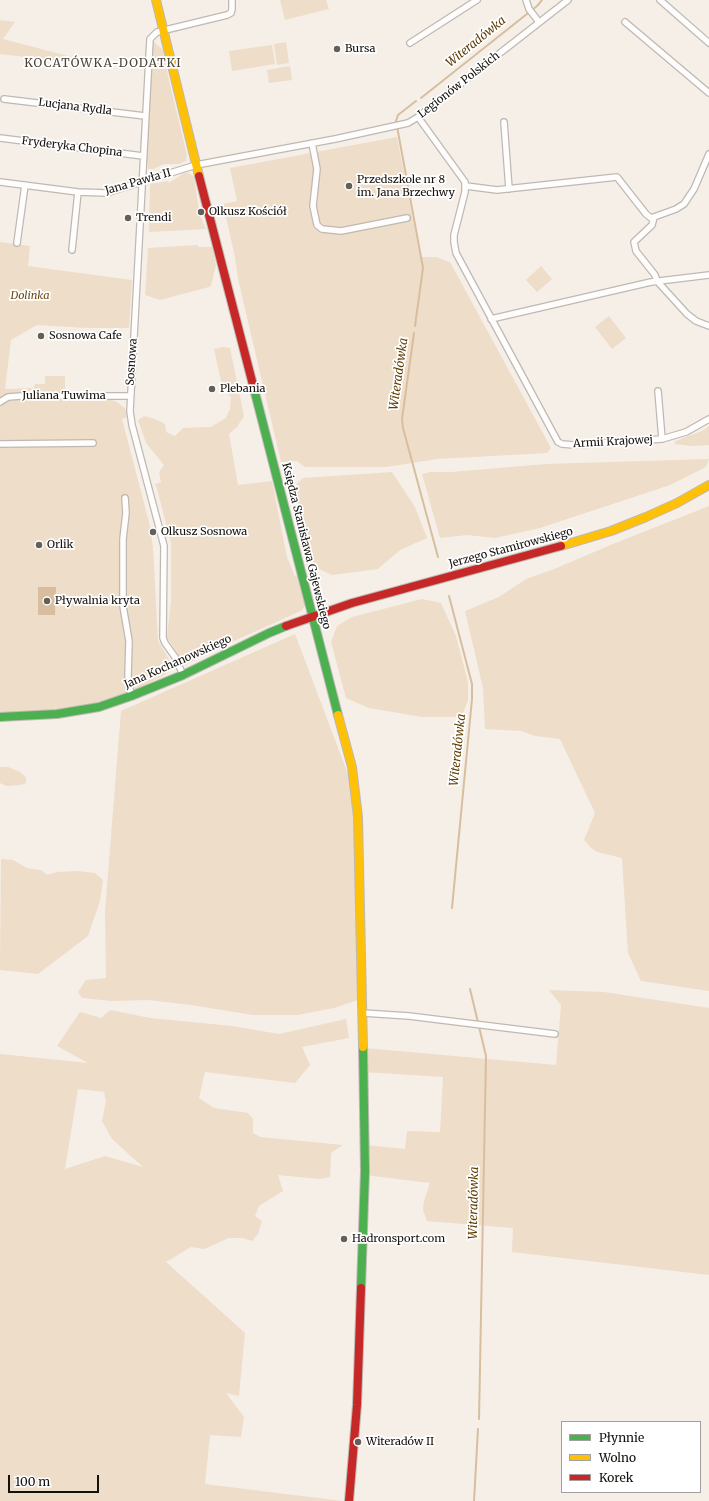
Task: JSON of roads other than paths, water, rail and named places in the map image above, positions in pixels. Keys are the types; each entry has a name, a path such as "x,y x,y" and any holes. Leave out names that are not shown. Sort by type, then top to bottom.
{"street":[{"name":"Księdza Stanisława Gajewskiego","path":"156,0 196,165 352,767 355,787 359,832 365,1182 357,1405 349,1501"},
{"path":"163,30 227,15 232,9 232,0"},
{"path":"410,43 477,0"},
{"path":"526,0 531,11 539,22"},
{"name":"Legionów Polskich","path":"196,165 397,126 413,121 568,0"},
{"path":"660,0 709,43"},
{"path":"625,22 709,93"},
{"name":"Sosnowa","path":"163,30 156,32 150,39 141,182 130,411 132,425 164,546 163,638 175,657 183,675"},
{"name":"Lucjana Rydla","path":"4,99 145,116"},
{"path":"418,117 462,176 466,186 497,190 617,177 646,214 651,218 676,209 684,204 694,189 709,154"},
{"path":"504,122 509,189"},
{"name":"Fryderyka Chopina","path":"0,138 143,156"},
{"path":"312,143 317,169 314,206 317,226 322,229 341,231 407,218"},
{"name":"Jana Pawła II","path":"0,182 78,192 106,193 196,165"},
{"path":"18,243 25,185"},
{"name":"Armii Krajowej","path":"466,186 455,229 454,242 456,253 558,442 562,444 574,445 662,439 686,432 709,420"},
{"path":"72,250 78,192"},
{"path":"654,217 652,225 636,239 634,246 655,275 657,281 687,314 696,321 709,326"},
{"path":"491,319 657,281 709,275"},
{"path":"658,391 662,439"},
{"name":"Juliana Tuwima","path":"0,402 8,397 21,396 130,396"},
{"path":"0,444 94,443"},
{"name":"Jerzego Stamirowskiego","path":"313,616 352,603 610,531 671,506 709,485"},
{"path":"125,498 126,513 123,539 123,606 129,641 128,676 132,696"},
{"name":"Jana Kochanowskiego","path":"0,717 75,712 99,707 132,696 183,675 269,633 313,616"},
{"path":"363,1013 409,1016 555,1034"}],"waterway":[{"name":"Witeradówka","path":"421,98 537,6 542,0"},
{"name":"Witeradówka","path":"415,326 423,268 396,121 398,115 416,101"},
{"name":"Witeradówka","path":"414,333 402,419 403,428 438,557"},
{"name":"Witeradówka","path":"449,596 472,684 472,699 452,908"},
{"name":"Witeradówka","path":"470,989 486,1056 479,1419"},
{"name":"Witeradówka","path":"474,1501 478,1429"}],"place":[{"name":"Bursa","path":"337,49"},
{"name":"Przedszkole nr 8 im. Jana Brzechwy","path":"349,186"},
{"name":"Olkusz Kościół","path":"201,212"},
{"name":"Trendi","path":"128,218"},
{"name":"Sosnowa Cafe","path":"41,336"},
{"name":"Plebania","path":"212,389"},
{"name":"Olkusz Sosnowa","path":"153,532"},
{"name":"Orlik","path":"39,545"},
{"name":"Pływalnia kryta","path":"47,601"},
{"name":"Hadronsport.com","path":"344,1239"},
{"name":"Witeradów II","path":"358,1442"}],"district":[{"name":"KOCATÓWKA-DODATKI","path":"103,64"}],"park label":[{"name":"Dolinka","path":"30,296"}]}
